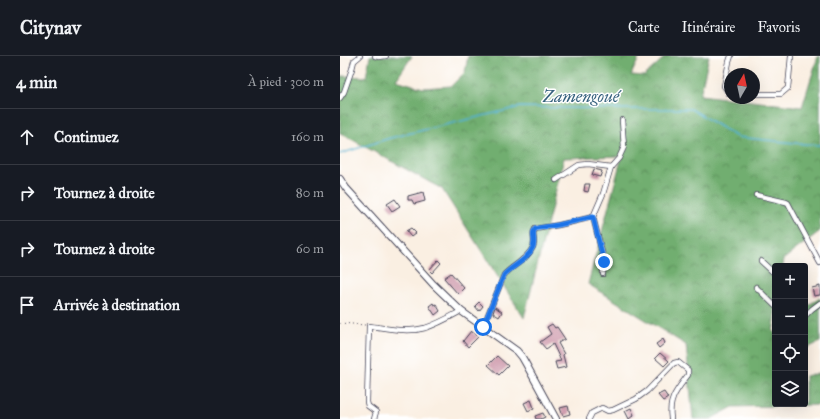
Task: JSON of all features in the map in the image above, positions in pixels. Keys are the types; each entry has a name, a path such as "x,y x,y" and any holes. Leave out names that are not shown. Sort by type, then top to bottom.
{"street":[{"path":"340,98 344,92 354,61 360,56"},
{"path":"375,56 386,56"},
{"path":"728,68 732,56"},
{"path":"760,94 781,94 788,88 791,56"},
{"path":"603,274 604,260 593,217 603,194 611,167 619,158 624,147 622,120"},
{"path":"556,180 579,165 588,164 611,167"},
{"path":"340,179 346,188 433,284 461,311 517,351 522,357 556,419"},
{"path":"756,195 788,203 819,260"},
{"path":"483,327 504,275 521,262 531,251 535,242 533,233 535,229 593,217"},
{"path":"761,261 772,271"},
{"path":"756,287 772,303"},
{"path":"808,313 820,303"},
{"path":"374,419 376,412 368,406 366,402 369,326 417,330 433,325 461,311"},
{"path":"589,419 592,413 602,408 608,411 613,410 636,399 647,391 674,363 678,362 689,372 672,399 670,413 671,419"}],"path":[{"path":"340,323 369,326"}],"green space":[{"path":"370,56 412,56 396,80 423,88 451,86 465,72 468,56 640,56 631,75 644,76 666,56 709,56 700,95 724,98 724,104 760,104 760,102 802,107 818,56 820,56 820,231 784,259 783,263 772,263 772,406 733,407 711,419 693,419 686,345 588,284 622,156 564,158 524,318 442,189 340,133 340,76 366,77"},
{"path":"820,298 820,342 808,348 808,306"},
{"path":"820,373 820,405 808,405 808,375"}],"building":[{"path":"594,169 602,171 600,177 592,175"},
{"path":"585,184 590,184 588,192 584,191"},
{"path":"423,192 425,201 414,204 412,200 408,200 408,196"},
{"path":"395,199 400,206 392,211 387,204"},
{"path":"411,228 416,233 411,237 406,231"},
{"path":"438,260 441,263 432,273 429,270"},
{"path":"451,273 464,288 458,294 444,278"},
{"path":"820,286 820,295 814,296 812,288"},
{"path":"479,302 483,306 479,311 475,306"},
{"path":"433,303 434,305 436,304 440,311 435,315 429,306"},
{"path":"495,307 502,312 499,317 493,313"},
{"path":"552,324 555,328 557,327 565,339 558,343 564,354 566,367 557,369 555,362 561,361 553,344 546,349 540,342 551,334 547,327"},
{"path":"471,331 478,337 468,347 463,341"},
{"path":"663,339 665,343 659,348 656,344"},
{"path":"660,353 669,361 664,366 655,358"},
{"path":"497,356 508,366 499,375 488,365"},
{"path":"664,392 668,398 663,401 658,395"},
{"path":"531,400 534,408 528,411 524,403"},
{"path":"568,406 570,414 563,416 560,408"},
{"path":"631,408 634,415 629,419 625,411"},
{"path":"543,413 545,417 536,419 535,416"}],"waterway":[{"name":"Zamengoué","path":"340,154 390,138 520,107 691,109 737,137 820,145"}],"route":[{"path":"483,327 504,275 521,262 531,251 535,242 533,230 593,217 604,262"}]}
